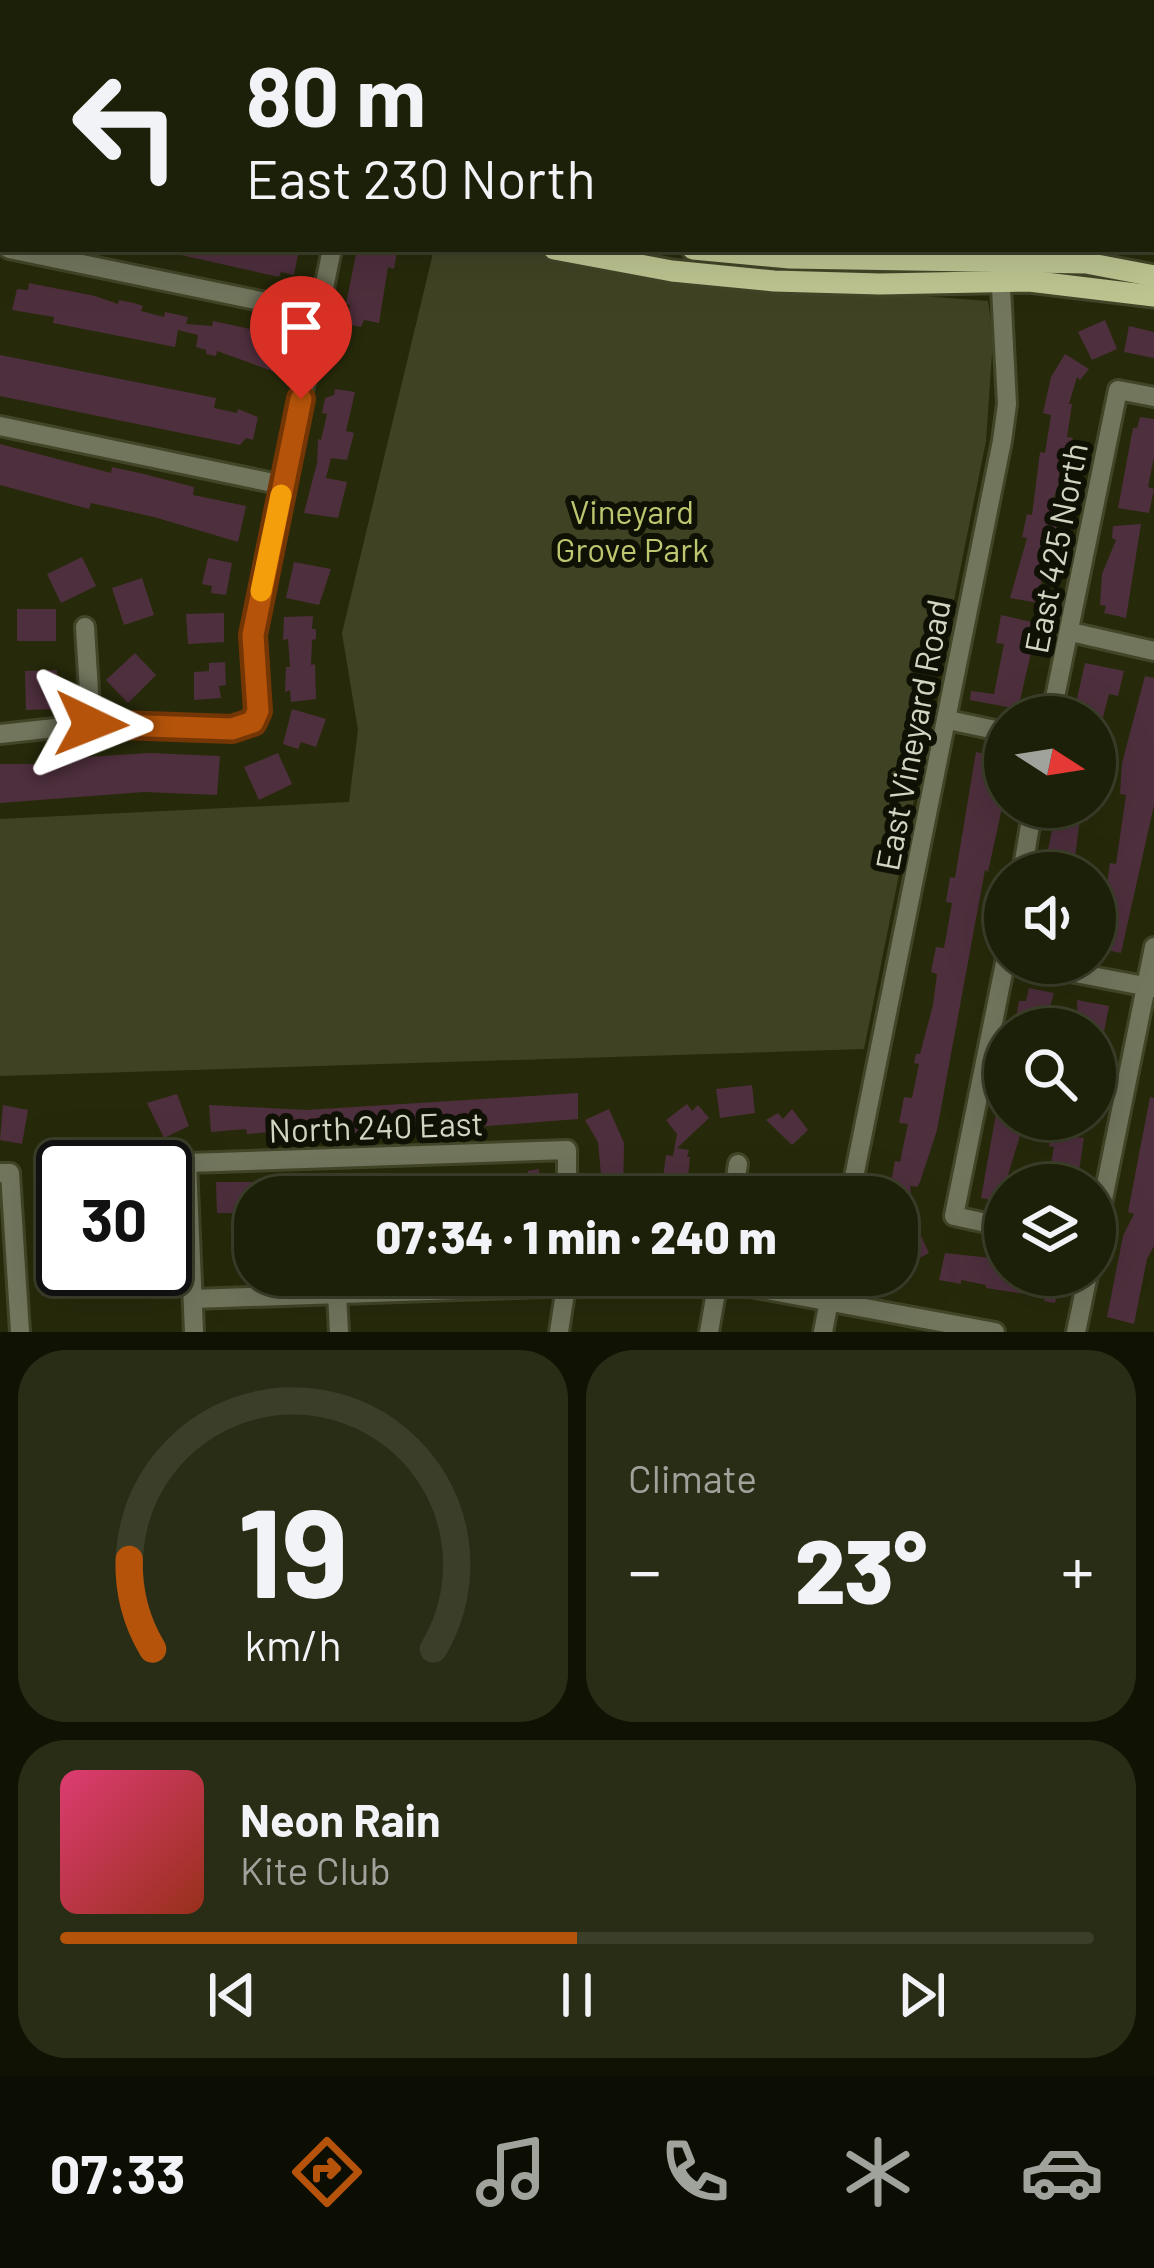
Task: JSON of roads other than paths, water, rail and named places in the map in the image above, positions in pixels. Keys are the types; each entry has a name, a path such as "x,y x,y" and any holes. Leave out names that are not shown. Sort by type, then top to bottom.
{"main road":[{"path":"570,252 672,271 774,281 1001,264 1029,281 1154,296"},
{"path":"725,252 790,258 1086,263 1154,276"}],"street":[{"path":"18,252 319,313"},
{"path":"0,734 91,724 232,729 253,722 258,711 253,635 331,252"},
{"name":"East Vineyard Road","path":"854,1176 1002,441 1006,404 1001,264"},
{"name":"East 425 North","path":"1056,696 1118,391 1154,397"},
{"path":"0,426 283,485"},
{"path":"86,627 91,724"},
{"path":"1071,632 1154,651"},
{"path":"948,720 984,728"},
{"path":"1111,1164 1150,987 1154,947"},
{"path":"1116,981 1150,987"},
{"path":"984,1222 954,1216 1001,984"},
{"name":"North 240 East","path":"193,1299 188,1163 567,1150 567,1176"},
{"path":"736,1176 738,1165"},
{"path":"5,1173 20,1332"},
{"path":"194,1332 193,1299 279,1296"},
{"path":"337,1296 339,1332"},
{"path":"559,1332 565,1296"},
{"path":"709,1332 716,1296"},
{"path":"809,1296 995,1332"},
{"path":"823,1332 830,1296"},
{"path":"1076,1332 1084,1296"}],"park label":[{"name":"Vineyard Grove Park","path":"632,531"}]}
